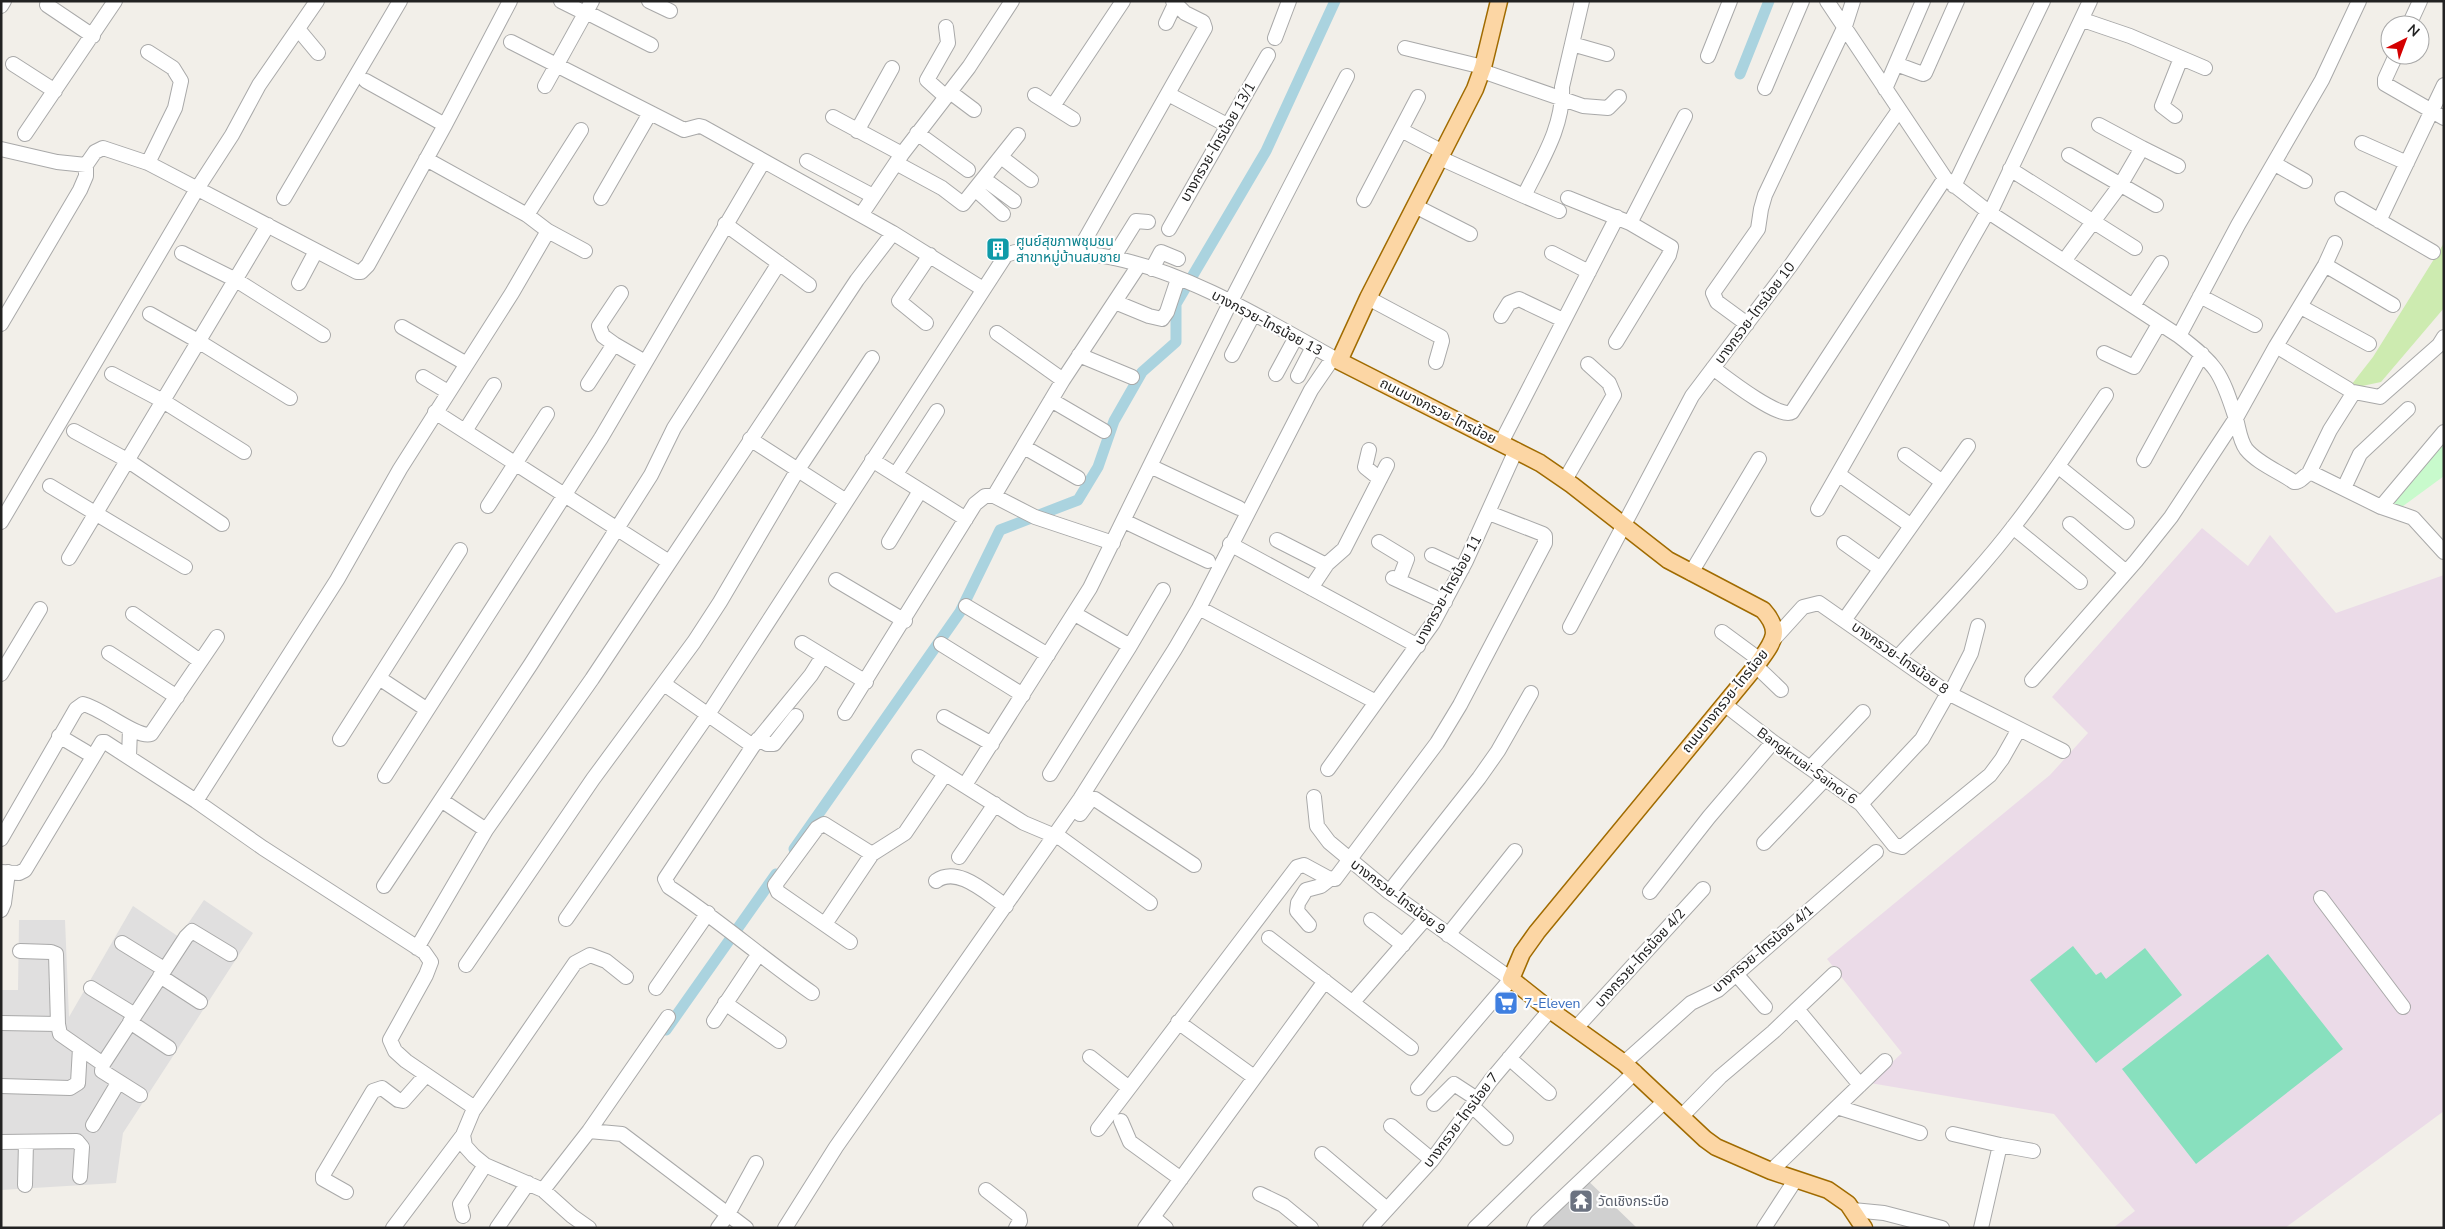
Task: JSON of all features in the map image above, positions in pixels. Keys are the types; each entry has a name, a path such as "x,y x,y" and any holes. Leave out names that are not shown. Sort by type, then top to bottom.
{"main road":[{"path":"1328,355 1368,298 1441,155 1482,69 1500,1"},
{"name":"ถนนบางกรวย-ไทรน้อย","path":"1328,355 1509,447 1565,480 1668,560 1763,610 1774,623 1774,640 1758,663 1537,932 1522,953 1511,979"},
{"path":"1511,979 1550,1010 1630,1067 1681,1117 1716,1147 1771,1171 1828,1190 1853,1210 1864,1228"}],"street":[{"path":"1,6 4,1"},
{"path":"25,134 115,1"},
{"path":"1,522 197,189 232,135 259,85 317,1"},
{"path":"284,198 400,1"},
{"path":"1,324 80,190 86,176 86,165 95,152 103,148 148,163 357,272 364,270 445,125 510,1"},
{"path":"561,1 587,9 651,45"},
{"path":"649,1 670,11"},
{"path":"860,215 899,158 948,95 1012,1"},
{"path":"1053,106 1122,1"},
{"path":"1275,38 1290,1"},
{"path":"1524,196 1558,125 1564,100 1562,87 1582,1"},
{"path":"1708,56 1730,1"},
{"path":"1765,88 1802,1"},
{"path":"1827,1 1899,110 1950,182 1989,212 2179,336 2202,354 2217,369 2236,418 2242,442 2254,456 2296,482 2309,473 2330,430 2354,392 2380,397 2439,345 2444,337"},
{"path":"1747,324 1717,302 1713,293 1758,228 1761,209 1766,195 1845,26 1853,1"},
{"path":"1885,89 1923,1"},
{"path":"1896,64 1923,74 1925,73 1957,1"},
{"path":"1713,368 1755,398 1785,414 1792,412 1950,182 2044,1"},
{"path":"1818,509 1989,212 2084,20 2090,1"},
{"path":"2179,336 2238,225 2322,80 2359,1"},
{"path":"2414,15 2420,1"},
{"path":"1078,252 1205,28 1203,22 1174,3 1166,23"},
{"path":"47,6 93,36"},
{"path":"545,86 587,9"},
{"path":"2084,20 2130,36 2205,68"},
{"path":"946,27 948,43 927,80 974,110"},
{"path":"298,29 318,53"},
{"path":"510,42 679,128 699,126 893,233 982,289"},
{"path":"1572,44 1607,54"},
{"path":"1405,48 1482,69 1564,100 1593,108 1608,108 1619,97"},
{"path":"148,52 173,68 181,81 175,108 148,163"},
{"name":"บางกรวย-ไทรน้อย 13/1","path":"1169,229 1268,55"},
{"path":"2174,116 2162,106 2181,58"},
{"path":"13,64 55,91"},
{"path":"2391,65 2385,79 2385,84 2444,118"},
{"path":"857,131 892,68"},
{"path":"965,785 1075,614 1124,521 1230,303 1347,76"},
{"path":"366,81 445,125"},
{"path":"2379,221 2444,85"},
{"path":"1168,94 1227,125"},
{"path":"1036,95 1073,119"},
{"path":"1364,200 1418,97"},
{"name":"บางกรวย-ไทรน้อย 10","path":"1570,628 1684,409 1844,191 1899,110"},
{"path":"601,198 650,113"},
{"path":"1630,223 1685,116"},
{"path":"832,117 899,158 942,188 961,204 966,203 1018,135"},
{"path":"2099,125 2178,166"},
{"path":"527,215 581,130"},
{"path":"1401,130 1441,155 1524,196 1560,211"},
{"path":"917,134 968,170"},
{"path":"2362,143 2406,163"},
{"path":"2064,261 2121,184 2142,148"},
{"path":"1,149 57,162 86,165"},
{"path":"2069,155 2156,205"},
{"path":"1001,157 1031,180"},
{"path":"426,158 527,215 548,231 585,251"},
{"path":"807,161 873,196"},
{"path":"385,776 426,709 565,495 763,162"},
{"path":"2275,164 2305,180"},
{"path":"2010,169 2135,248"},
{"path":"984,179 1014,201"},
{"path":"976,190 1003,214"},
{"path":"1568,198 1630,223 1669,245 1672,250 1616,342"},
{"path":"2342,198 2433,252"},
{"path":"1415,206 1470,234"},
{"name":"บางกรวย-ไทรน้อย 11","path":"1328,769 1418,646 1445,602 1489,513 1509,447 1564,320 1617,217"},
{"path":"1113,258 1136,220 1148,222"},
{"path":"725,224 809,284"},
{"path":"69,558 268,225"},
{"path":"196,801 337,580 435,412 512,293 548,231"},
{"path":"418,948 486,830 540,757 857,280 893,233"},
{"path":"2032,680 2126,572 2171,516 2236,418 2276,346 2325,265 2335,243"},
{"path":"299,283 316,251"},
{"name":"บางกรวย-ไทรน้อย 13","path":"566,919 707,716 1003,258 1015,252 1078,252 1113,258 1145,267 1185,282 1230,303 1328,355"},
{"path":"994,496 1063,380 1114,302 1161,252 1178,259"},
{"path":"182,253 236,280 323,335"},
{"path":"1552,253 1589,272"},
{"path":"926,323 899,301 930,255"},
{"path":"2133,306 2161,262"},
{"path":"384,886 531,664 651,475 674,428 779,263"},
{"path":"2325,265 2393,305"},
{"path":"1114,302 1149,316 1162,319 1185,282"},
{"path":"621,292 599,326 603,336 645,362"},
{"path":"2200,296 2255,325"},
{"path":"1368,298 1441,337 1442,342 1436,362"},
{"path":"1502,316 1509,303 1519,299 1564,320"},
{"path":"2301,307 2368,344"},
{"path":"150,314 198,341 290,398"},
{"path":"1232,355 1253,315"},
{"path":"2104,353 2136,366 2159,324"},
{"path":"402,327 466,363"},
{"path":"997,333 1063,380"},
{"path":"1276,374 1296,337"},
{"path":"588,384 614,344"},
{"path":"2276,346 2348,389"},
{"path":"2144,460 2202,354"},
{"path":"1079,355 1132,377"},
{"path":"1298,376 1328,355"},
{"path":"785,1228 836,1147 1080,799 1199,608 1328,355"},
{"path":"466,966 593,779 664,684 720,602 798,471 872,358"},
{"path":"1565,480 1614,395 1609,383 1588,364"},
{"path":"112,374 163,400 244,452"},
{"path":"423,377 448,392"},
{"path":"466,431 494,385"},
{"path":"1898,657 1977,571 2014,527 2059,467 2106,395"},
{"path":"1051,400 1104,431"},
{"path":"2344,488 2360,454 2408,410"},
{"path":"896,474 937,411"},
{"path":"435,412 669,562"},
{"path":"488,506 547,414"},
{"path":"74,431 127,460 222,524"},
{"path":"2381,507 2444,432"},
{"path":"750,439 846,501"},
{"path":"1845,619 1879,568 1968,446"},
{"path":"1024,447 1078,478"},
{"path":"1369,450 1365,467 1380,479"},
{"path":"1904,455 1941,481"},
{"path":"1691,573 1759,459"},
{"path":"872,460 966,519"},
{"path":"1311,588 1326,565 1344,550 1387,465"},
{"path":"1150,466 1239,508"},
{"path":"2059,467 2127,522"},
{"path":"2309,473 2319,475 2381,507 2413,518 2444,552"},
{"path":"1838,474 1910,525"},
{"path":"50,486 185,567"},
{"path":"889,542 920,491"},
{"path":"845,713 905,621 980,498 994,496 1035,517 1113,543"},
{"path":"1309,925 1297,911 1298,903 1306,890 1321,886 1330,879 1335,879 1437,742 1460,705 1545,543 1545,536 1543,534 1489,513"},
{"path":"1124,521 1208,561"},
{"path":"2070,524 2126,572"},
{"path":"2014,527 2080,582"},
{"path":"1277,540 1326,565"},
{"path":"1379,542 1407,559 1396,579 1445,602"},
{"path":"1844,543 1879,568"},
{"path":"1230,544 1418,646"},
{"path":"340,738 460,550"},
{"path":"1432,555 1462,569"},
{"path":"836,580 905,621"},
{"path":"1050,774 1164,590"},
{"name":"บางกรวย-ไทรน้อย 8","path":"1774,640 1803,607 1812,603 1818,603 1845,619 1949,694 2063,751"},
{"path":"966,606 1048,655"},
{"path":"1199,608 1376,702"},
{"path":"1,674 40,609"},
{"path":"133,614 200,661"},
{"path":"1075,614 1130,646"},
{"path":"1861,804 1928,730 1971,654 1978,626"},
{"path":"1722,632 1758,663 1782,690"},
{"path":"1,839 76,709 83,704 95,706 139,734 151,734 217,637"},
{"path":"802,643 866,682"},
{"path":"942,644 1023,695"},
{"path":"109,653 177,697"},
{"path":"812,993 758,955 739,936 708,913 669,887 664,879 755,743 811,675 823,656"},
{"path":"379,678 426,709"},
{"path":"664,684 707,716 755,743 774,744 796,716"},
{"path":"1390,892 1479,778 1498,750 1531,693"},
{"name":"Bangkruai-Sainoi 6","path":"1724,704 1825,780 1861,804 1894,845 1902,848 1908,845 1990,775 2002,759 2019,728"},
{"path":"1810,768 1863,712"},
{"path":"944,717 992,744"},
{"path":"128,757 130,729"},
{"path":"59,736 86,752"},
{"path":"1,910 4,903 4,872 20,874 26,870 102,742 105,742 196,801 262,848 424,952 431,962 426,976 390,1040 395,1051 426,1075 472,1106 473,1111"},
{"path":"1650,892 1709,817 1773,742"},
{"path":"919,757 995,804 1053,836 1150,903"},
{"path":"825,924 872,854 905,833 945,774"},
{"path":"1764,844 1825,780"},
{"name":"บางกรวย-ไทรน้อย 9","path":"1314,797 1315,819 1320,833 1348,860 1425,919 1511,979"},
{"path":"1053,836 1088,803 1095,799 1194,865"},
{"path":"441,800 486,830"},
{"path":"959,857 995,804"},
{"path":"850,942 778,892 775,885 817,828 824,824 872,854"},
{"path":"1448,935 1515,851"},
{"name":"บางกรวย-ไทรน้อย 4/1","path":"1475,1228 1691,1003 1712,994 1876,852"},
{"path":"1098,1129 1297,867 1304,865 1330,879"},
{"path":"936,881 945,875 958,876 1006,906"},
{"name":"บางกรวย-ไทรน้อย 4/2","path":"1576,1028 1703,889"},
{"path":"2321,898 2403,1007"},
{"path":"656,988 708,913"},
{"path":"1353,1002 1425,919"},
{"path":"1371,920 1404,945"},
{"path":"140,1096 102,1071 103,1064 186,936 192,931 230,954"},
{"path":"1269,938 1411,1048"},
{"path":"122,943 200,1002"},
{"path":"20,951 51,952 56,954 60,1034 103,1064"},
{"path":"393,1228 463,1135 473,1111 575,963 590,955 606,961 626,977"},
{"path":"714,1021 758,955"},
{"path":"1736,974 1765,1007"},
{"path":"1681,1117 1720,1078 1774,1032 1834,974"},
{"path":"1418,1088 1511,979"},
{"path":"1166,1228 1149,1222 1325,981"},
{"path":"91,988 169,1048"},
{"path":"725,1003 779,1042"},
{"path":"1797,1009 1860,1085"},
{"name":"บางกรวย-ไทรน้อย 7","path":"1370,1228 1432,1160 1474,1102 1550,1010"},
{"path":"543,1190 589,1131 668,1017"},
{"path":"1178,1022 1254,1077"},
{"path":"1,1023 58,1024"},
{"path":"1,1086 70,1088 76,1086 78,1083 80,1048"},
{"path":"1090,1057 1129,1088"},
{"path":"1509,1058 1549,1093"},
{"path":"1771,1171 1885,1061"},
{"path":"346,1192 323,1179 323,1175 373,1091 382,1088 398,1100 403,1100 426,1075"},
{"path":"93,1125 118,1083"},
{"path":"1434,1104 1454,1084 1474,1102 1506,1138"},
{"path":"1534,1228 1536,1222 1665,1101"},
{"path":"1838,1107 1920,1133"},
{"path":"1121,1120 1130,1142 1180,1179"},
{"path":"1391,1126 1432,1160"},
{"path":"589,1131 622,1134 746,1228"},
{"path":"1953,1134 2033,1151"},
{"path":"463,1135 465,1146 485,1165 543,1190 572,1216 589,1228"},
{"path":"1,1142 77,1141 82,1147 80,1176"},
{"path":"25,1185 26,1142"},
{"path":"1981,1228 2000,1145"},
{"path":"1322,1154 1387,1209"},
{"path":"718,1228 728,1214 756,1163"},
{"path":"463,1216 460,1204 485,1165"},
{"path":"1764,1228 1796,1179"},
{"path":"497,1228 528,1183"},
{"path":"986,1190 1019,1216 1019,1227"},
{"path":"1260,1194 1283,1205 1311,1228"},
{"path":"1853,1210 1884,1213 1942,1228"}],"shaded area":[{"path":"2202,528 2248,566 2270,535 2336,613 2444,575 2444,1111 2285,1228 2113,1228 2135,1211 2054,1114 1870,1083 1902,1053 1827,959 2050,775 2088,733 2052,697"},
{"path":"204,900 253,933 123,1133 116,1183 1,1190 1,990 18,990 19,920 65,920 69,1017 133,906 179,937"},
{"name":"วัดเชิงกระบือ","path":"1581,1174 1637,1228 1525,1228"}],"green space":[{"path":"2444,243 2444,308 2381,382 2348,389 2373,357"},
{"path":"2444,444 2444,476 2399,509 2388,496"},
{"path":"2073,946 2096,975 2101,972 2106,979 2145,948 2182,995 2096,1063 2030,980"},
{"path":"2268,954 2343,1049 2196,1164 2122,1069"}],"waterway":[{"path":"794,849 960,612 1000,530 1078,500 1098,467 1114,421 1142,372 1176,342 1176,304 1266,151 1335,1"},
{"path":"1740,74 1769,1"},
{"path":"666,1030 776,874"}],"place":[{"name":"ศูนย์สุขภาพชุมชน สาขาหมู่บ้านสมชาย","path":"998,249"},
{"name":"7-Eleven","path":"1506,1003"},
{"name":"วัดเชิงกระบือ","path":"1581,1201"}]}
